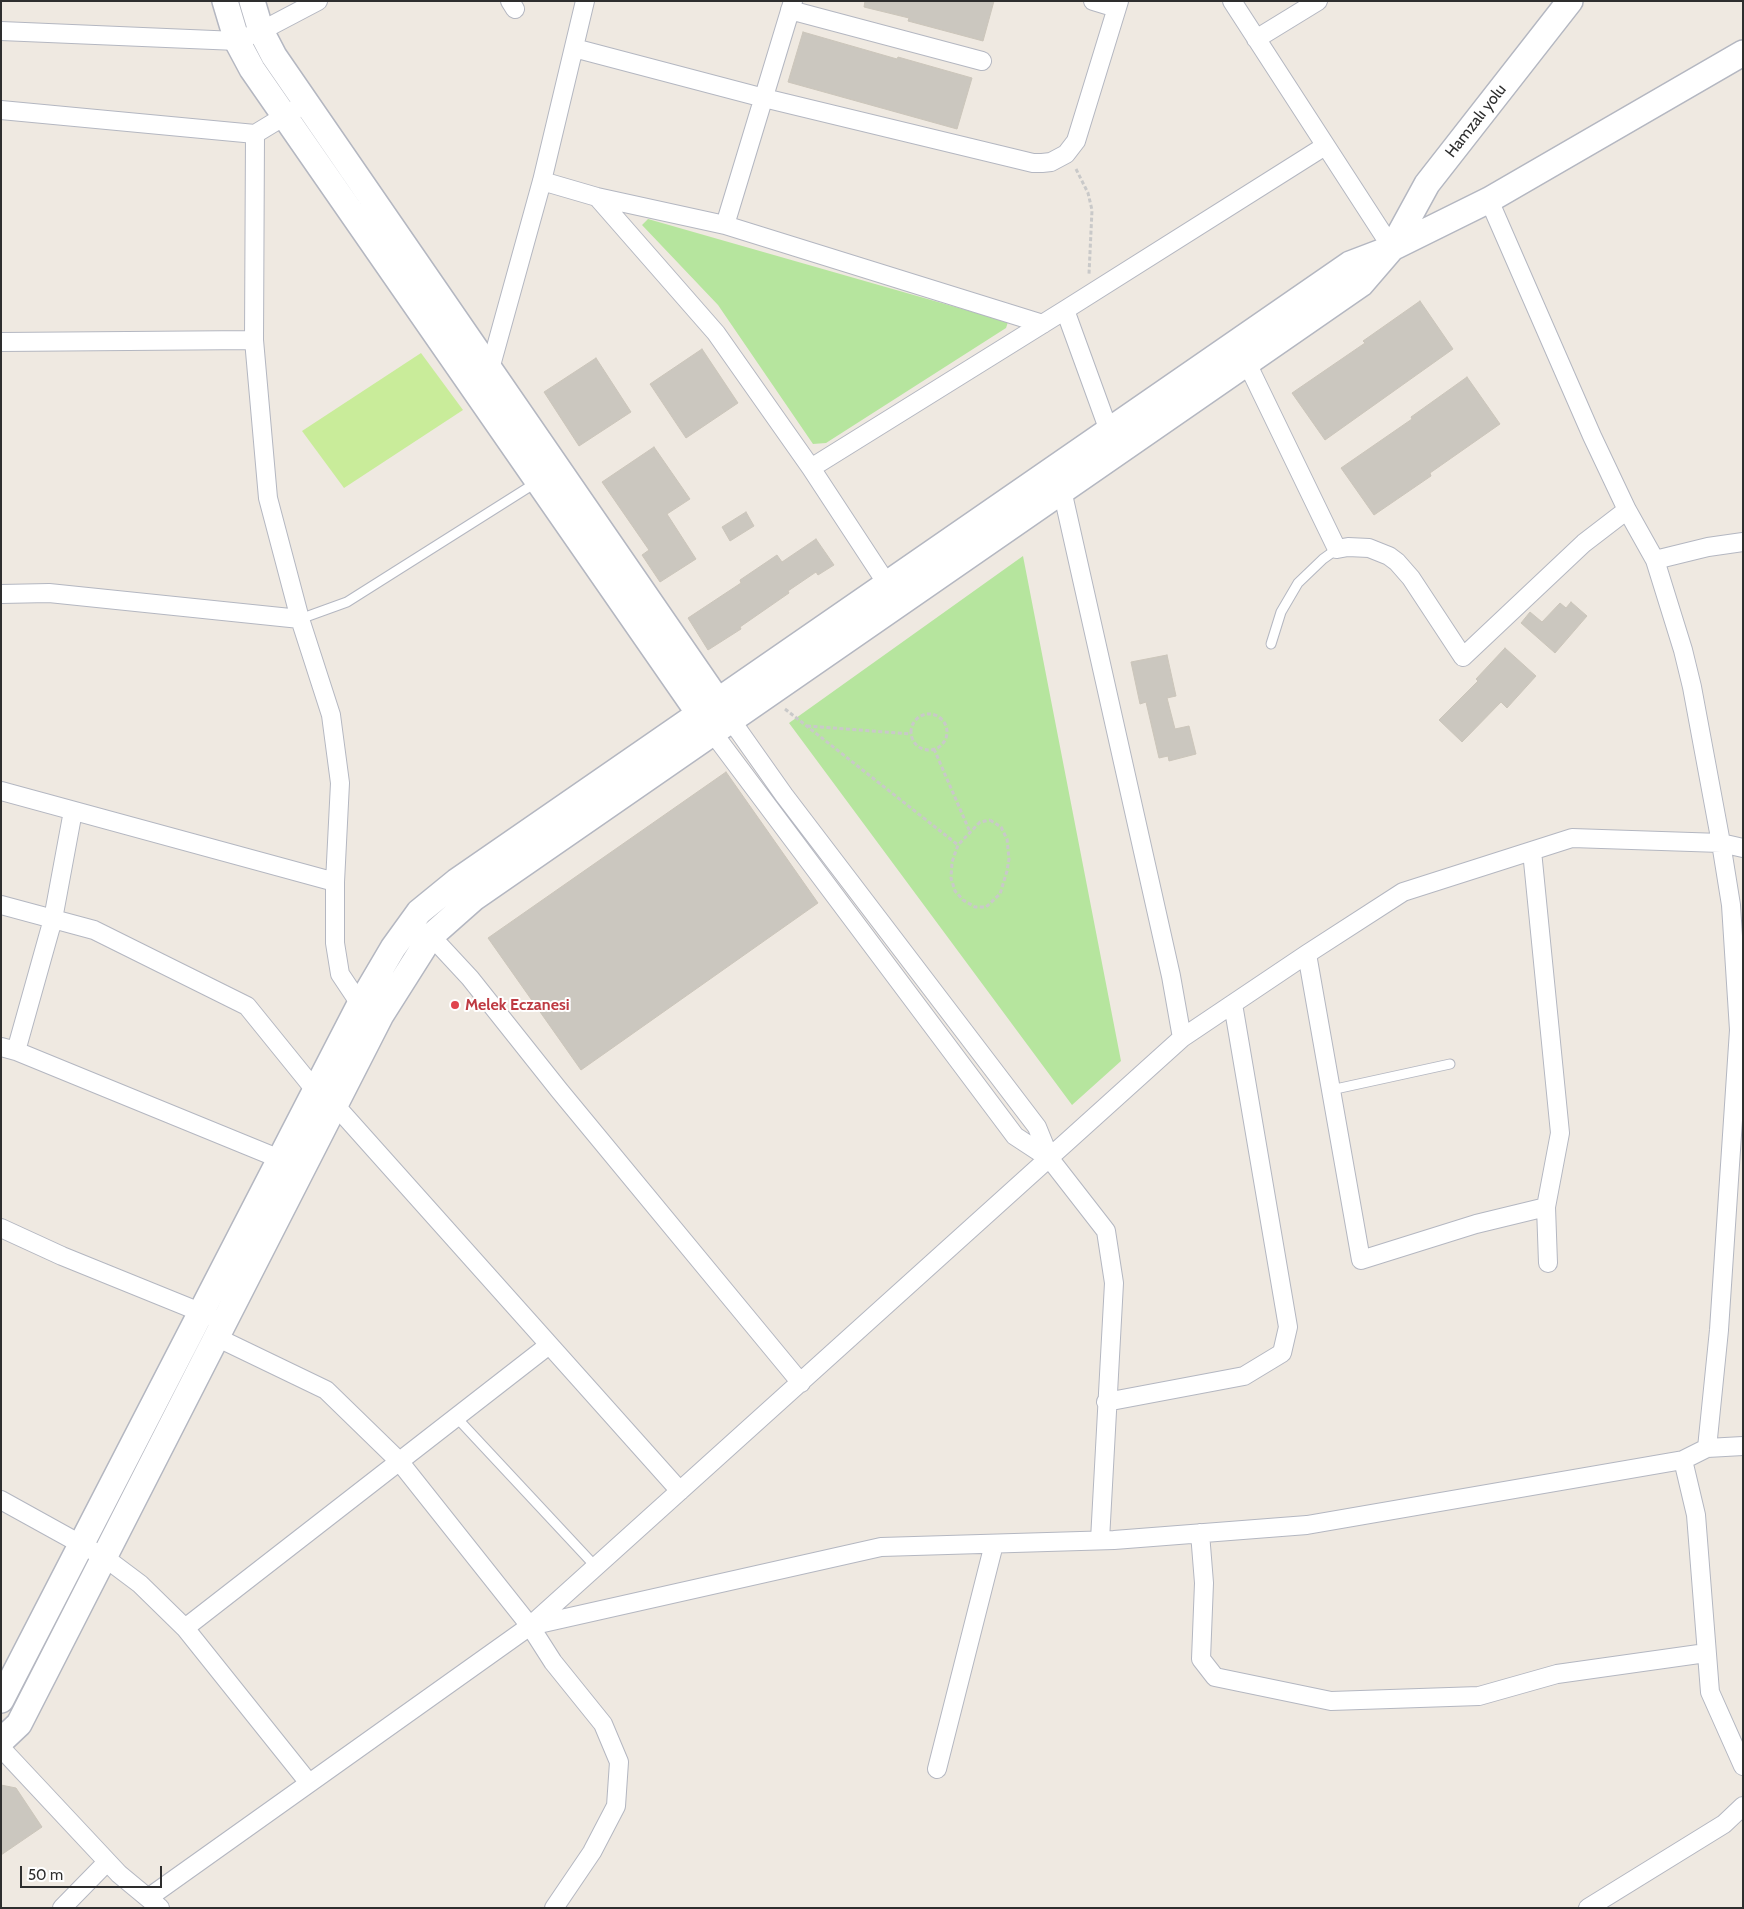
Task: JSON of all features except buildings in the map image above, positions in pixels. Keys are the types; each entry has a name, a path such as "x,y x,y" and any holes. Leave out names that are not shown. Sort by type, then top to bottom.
{"main road":[{"path":"226,1 237,41 252,69 539,481 715,717"},
{"path":"252,1 261,31 274,56 490,369 715,717"},
{"name":"Hamzalı yolu","path":"1392,248 1427,184 1570,1"},
{"path":"1056,481 1109,431 1350,264 1392,248 1489,200 1743,53"},
{"path":"1,1741 19,1724 220,1330 325,1098 370,1010 392,948 419,912 457,881 715,717 1056,481 1246,363 1361,284 1392,248"},
{"path":"370,1010 431,936 474,898 715,717 767,695 894,594"},
{"path":"1,1700 280,1159 325,1098"}],"street":[{"path":"1,31 237,41 261,31 318,1"},
{"path":"477,392 490,369 542,181 585,1"},
{"path":"574,48 764,98 1033,163 1051,162 1066,154 1072,148 1079,133 1117,5 1093,1"},
{"path":"1232,1 1392,248"},
{"path":"1256,39 1318,1"},
{"path":"725,225 792,6 982,61"},
{"path":"1,110 256,134 306,103"},
{"path":"256,134 254,340 268,498 300,619 330,715 340,783 335,944 340,974 370,1010"},
{"path":"811,468 1325,146"},
{"path":"542,181 597,197 725,225 1043,324"},
{"path":"597,197 716,333 811,468 894,594"},
{"path":"1489,200 1592,436 1627,510 1655,560 1683,650 1692,687 1721,843 1731,905 1739,1030 1719,1330 1707,1448"},
{"path":"1065,310 1109,431"},
{"path":"1,342 254,340"},
{"path":"1246,363 1338,549 1348,547 1369,548 1389,556 1397,562 1411,578 1463,657 1584,543 1627,510"},
{"path":"1056,481 1171,976 1182,1038"},
{"path":"1655,560 1708,547 1743,542"},
{"path":"1,594 49,594 300,619"},
{"path":"715,717 784,795 1037,1127 1050,1159 1106,1231 1114,1283 1106,1402 1100,1540"},
{"path":"1,791 336,882"},
{"path":"73,810 53,919 9,1049 280,1159"},
{"path":"1,1748 118,1874 154,1903 309,1783 530,1626 1182,1038 1307,954 1403,892 1572,838 1721,843 1743,848"},
{"path":"1532,851 1560,1133 1546,1207 1548,1263"},
{"path":"1,905 94,930 247,1006 325,1098 680,1491"},
{"path":"431,936 470,978 559,1090 801,1382"},
{"path":"1307,954 1361,1260 1476,1224 1546,1207"},
{"path":"1106,1402 1244,1376 1282,1353 1288,1327 1233,1004"},
{"path":"1,1228 62,1256 201,1312 220,1330 326,1390 399,1462 530,1626 553,1662 603,1724 619,1762 616,1806 592,1852 554,1908"},
{"path":"184,1628 549,1344"},
{"path":"530,1626 881,1547 1100,1540 1306,1525 1682,1460 1707,1448 1743,1446"},
{"path":"1682,1460 1696,1515 1710,1692 1743,1766"},
{"path":"1,1500 80,1546 104,1557 140,1584 184,1628 309,1783"},
{"path":"1200,1533 1204,1583 1201,1659 1216,1677 1331,1701 1479,1696 1557,1674 1706,1653"},
{"path":"938,1769 994,1544"},
{"path":"1588,1908 1724,1824 1743,1806"},
{"path":"62,1908 107,1862"}],"lane":[{"path":"300,619 347,602 539,481"},
{"path":"1271,644 1281,612 1294,590 1310,570 1338,549"},
{"path":"1331,1090 1450,1064"},
{"path":"456,1417 596,1567"}],"path":[{"path":"1066,154 1075,166 1088,192 1092,210 1087,296"},
{"path":"767,695 958,845"},
{"path":"929,714 940,718 947,727 946,738 939,747 934,749 920,748 914,742 911,734 912,725 919,716 929,714"},
{"path":"807,726 911,734"},
{"path":"934,749 970,832"},
{"path":"990,820 1001,828 1007,839 1008,871 1000,894 986,906 974,907 963,900 955,891 951,878 952,862 958,845 970,832 980,822 990,820"}],"green space":[{"path":"648,219 1008,322 1006,328 826,443 813,444 718,305 642,225"},
{"path":"421,353 463,410 344,488 302,431"},
{"path":"1023,556 1121,1061 1072,1105 789,723"}],"place":[{"name":"Melek Eczanesi","path":"455,1005"}]}
